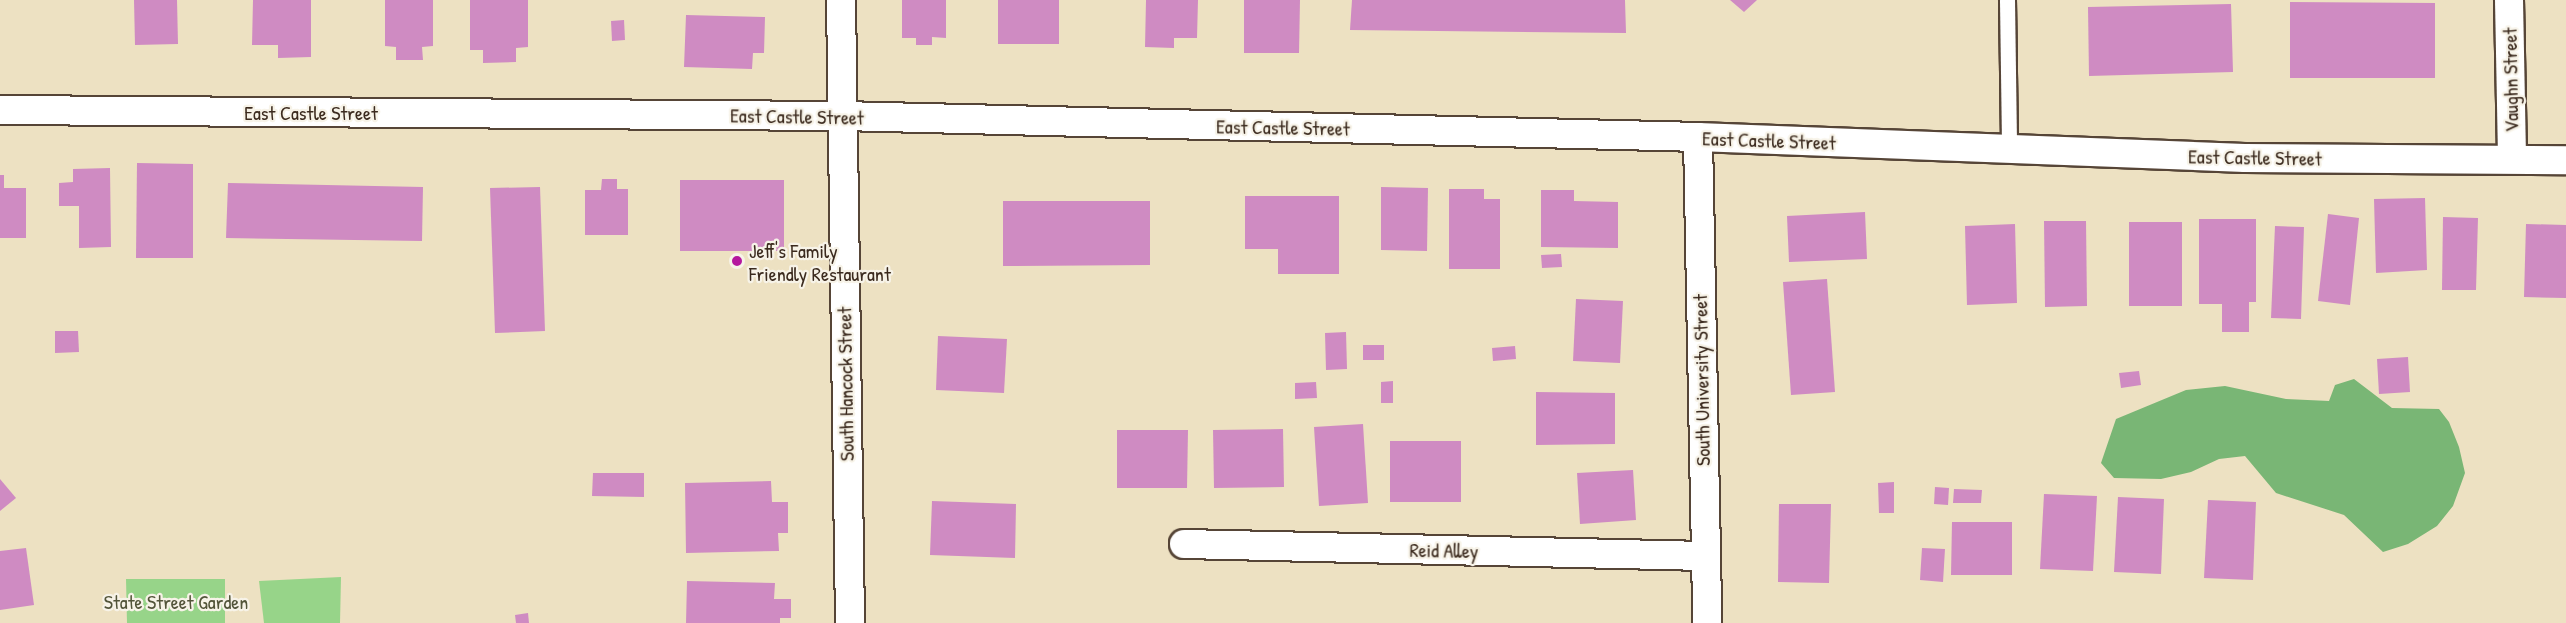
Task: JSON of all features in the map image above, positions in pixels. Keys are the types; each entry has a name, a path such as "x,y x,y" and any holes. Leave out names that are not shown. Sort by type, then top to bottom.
{"street":[{"name":"South Hancock Street","path":"841,0 850,623"},
{"name":"Vaughn Street","path":"2509,0 2512,159"},
{"name":"East Castle Street","path":"0,110 841,116 1698,137 2245,158 2566,160"},
{"name":"South University Street","path":"1698,137 1707,623"},
{"name":"Reid Alley","path":"1184,544 1704,556"}],"lane":[{"path":"2007,0 2009,149"}],"green space":[{"path":"2354,379 2392,408 2439,409 2449,422 2459,447 2465,473 2453,506 2437,526 2408,544 2383,552 2344,515 2276,493 2245,456 2219,459 2191,472 2161,479 2114,478 2101,463 2116,419 2186,390 2225,386 2286,399 2329,401 2335,385"},
{"path":"341,577 340,623 264,623 259,581"},
{"name":"State Street Garden","path":"126,579 225,579 225,623 127,623"}],"building":[{"path":"134,0 177,0 178,44 135,45"},
{"path":"253,0 311,0 311,57 278,58 278,45 252,45"},
{"path":"385,0 433,0 433,46 422,47 423,60 396,60 396,47 385,46"},
{"path":"470,0 528,0 528,47 516,48 516,62 483,63 483,50 470,50"},
{"path":"902,0 946,0 946,38 932,37 932,45 916,45 916,38 902,38"},
{"path":"998,0 1059,0 1059,44 998,44"},
{"path":"1146,0 1198,0 1197,38 1174,38 1174,48 1145,47"},
{"path":"1244,0 1300,0 1299,53 1244,53"},
{"path":"1352,0 1625,0 1626,33 1350,30"},
{"path":"1730,0 1757,0 1744,12"},
{"path":"2290,2 2435,3 2435,78 2290,78"},
{"path":"2231,4 2233,72 2089,76 2088,7"},
{"path":"686,15 765,17 764,53 753,53 752,69 684,67"},
{"path":"624,20 625,40 612,41 611,21"},
{"path":"137,163 193,164 193,258 136,258"},
{"path":"110,168 111,247 79,248 79,206 59,206 59,183 73,182 73,169"},
{"path":"0,175 4,175 4,188 26,188 26,238 0,238"},
{"path":"602,179 617,179 617,189 628,189 628,235 585,235 585,190 601,190"},
{"path":"680,180 784,180 784,251 680,251"},
{"path":"228,183 423,187 422,241 226,238"},
{"path":"540,187 545,331 495,333 490,188"},
{"path":"1381,187 1428,188 1427,251 1381,250"},
{"path":"1449,189 1484,189 1484,199 1500,199 1500,269 1449,269"},
{"path":"1541,190 1574,190 1574,201 1618,202 1618,248 1541,247"},
{"path":"1245,196 1339,196 1339,274 1278,274 1278,249 1245,249"},
{"path":"2425,198 2427,270 2376,273 2374,199"},
{"path":"1003,201 1150,201 1150,265 1003,266"},
{"path":"1865,212 1867,259 1789,262 1787,216"},
{"path":"2328,214 2359,218 2350,305 2318,301"},
{"path":"2443,217 2478,218 2476,290 2442,290"},
{"path":"2199,219 2256,219 2256,302 2249,302 2249,332 2222,332 2222,304 2199,304"},
{"path":"2044,221 2086,221 2087,306 2045,307"},
{"path":"2129,222 2182,222 2182,306 2129,306"},
{"path":"2015,224 2017,303 1967,305 1965,226"},
{"path":"2526,224 2566,225 2566,298 2524,297"},
{"path":"2275,226 2304,227 2301,319 2271,318"},
{"path":"1561,254 1562,267 1542,268 1541,255"},
{"path":"1827,279 1835,392 1791,395 1783,282"},
{"path":"1576,299 1623,301 1620,363 1573,361"},
{"path":"55,331 78,331 79,352 55,353"},
{"path":"1346,332 1347,369 1326,370 1325,333"},
{"path":"938,336 1007,339 1004,393 936,390"},
{"path":"1363,345 1384,345 1384,360 1363,360"},
{"path":"1515,346 1516,359 1493,361 1492,348"},
{"path":"2408,357 2410,392 2379,394 2377,359"},
{"path":"2139,371 2141,385 2121,388 2119,373"},
{"path":"1393,381 1393,403 1381,403 1381,382"},
{"path":"1316,382 1317,398 1295,399 1295,383"},
{"path":"1536,392 1615,393 1615,444 1536,445"},
{"path":"1363,424 1368,503 1319,506 1314,427"},
{"path":"1283,429 1284,487 1214,488 1213,430"},
{"path":"1117,430 1188,430 1187,488 1117,488"},
{"path":"1390,441 1461,441 1461,502 1390,502"},
{"path":"1633,470 1636,520 1580,524 1577,473"},
{"path":"593,473 644,473 644,497 592,496"},
{"path":"0,479 16,498 0,511"},
{"path":"771,481 772,502 788,502 788,533 778,533 779,551 686,553 685,483"},
{"path":"1894,482 1894,513 1879,513 1878,483"},
{"path":"1935,487 1949,488 1948,505 1934,504"},
{"path":"1954,489 1982,490 1981,503 1953,503"},
{"path":"2044,494 2097,496 2093,571 2040,569"},
{"path":"2118,497 2164,499 2161,574 2114,572"},
{"path":"2208,500 2256,502 2253,580 2204,578"},
{"path":"932,501 1016,504 1015,558 930,555"},
{"path":"1779,504 1831,504 1829,583 1778,582"},
{"path":"1952,522 2012,522 2012,575 1951,575"},
{"path":"26,548 34,605 0,610 0,551"},
{"path":"1922,548 1945,549 1943,582 1920,580"},
{"path":"687,581 775,583 774,599 791,599 791,618 780,618 780,623 686,623"},
{"path":"528,613 529,623 516,623 515,615"}],"place":[{"name":"Jeff's Family Friendly Restaurant","path":"737,261"}]}
